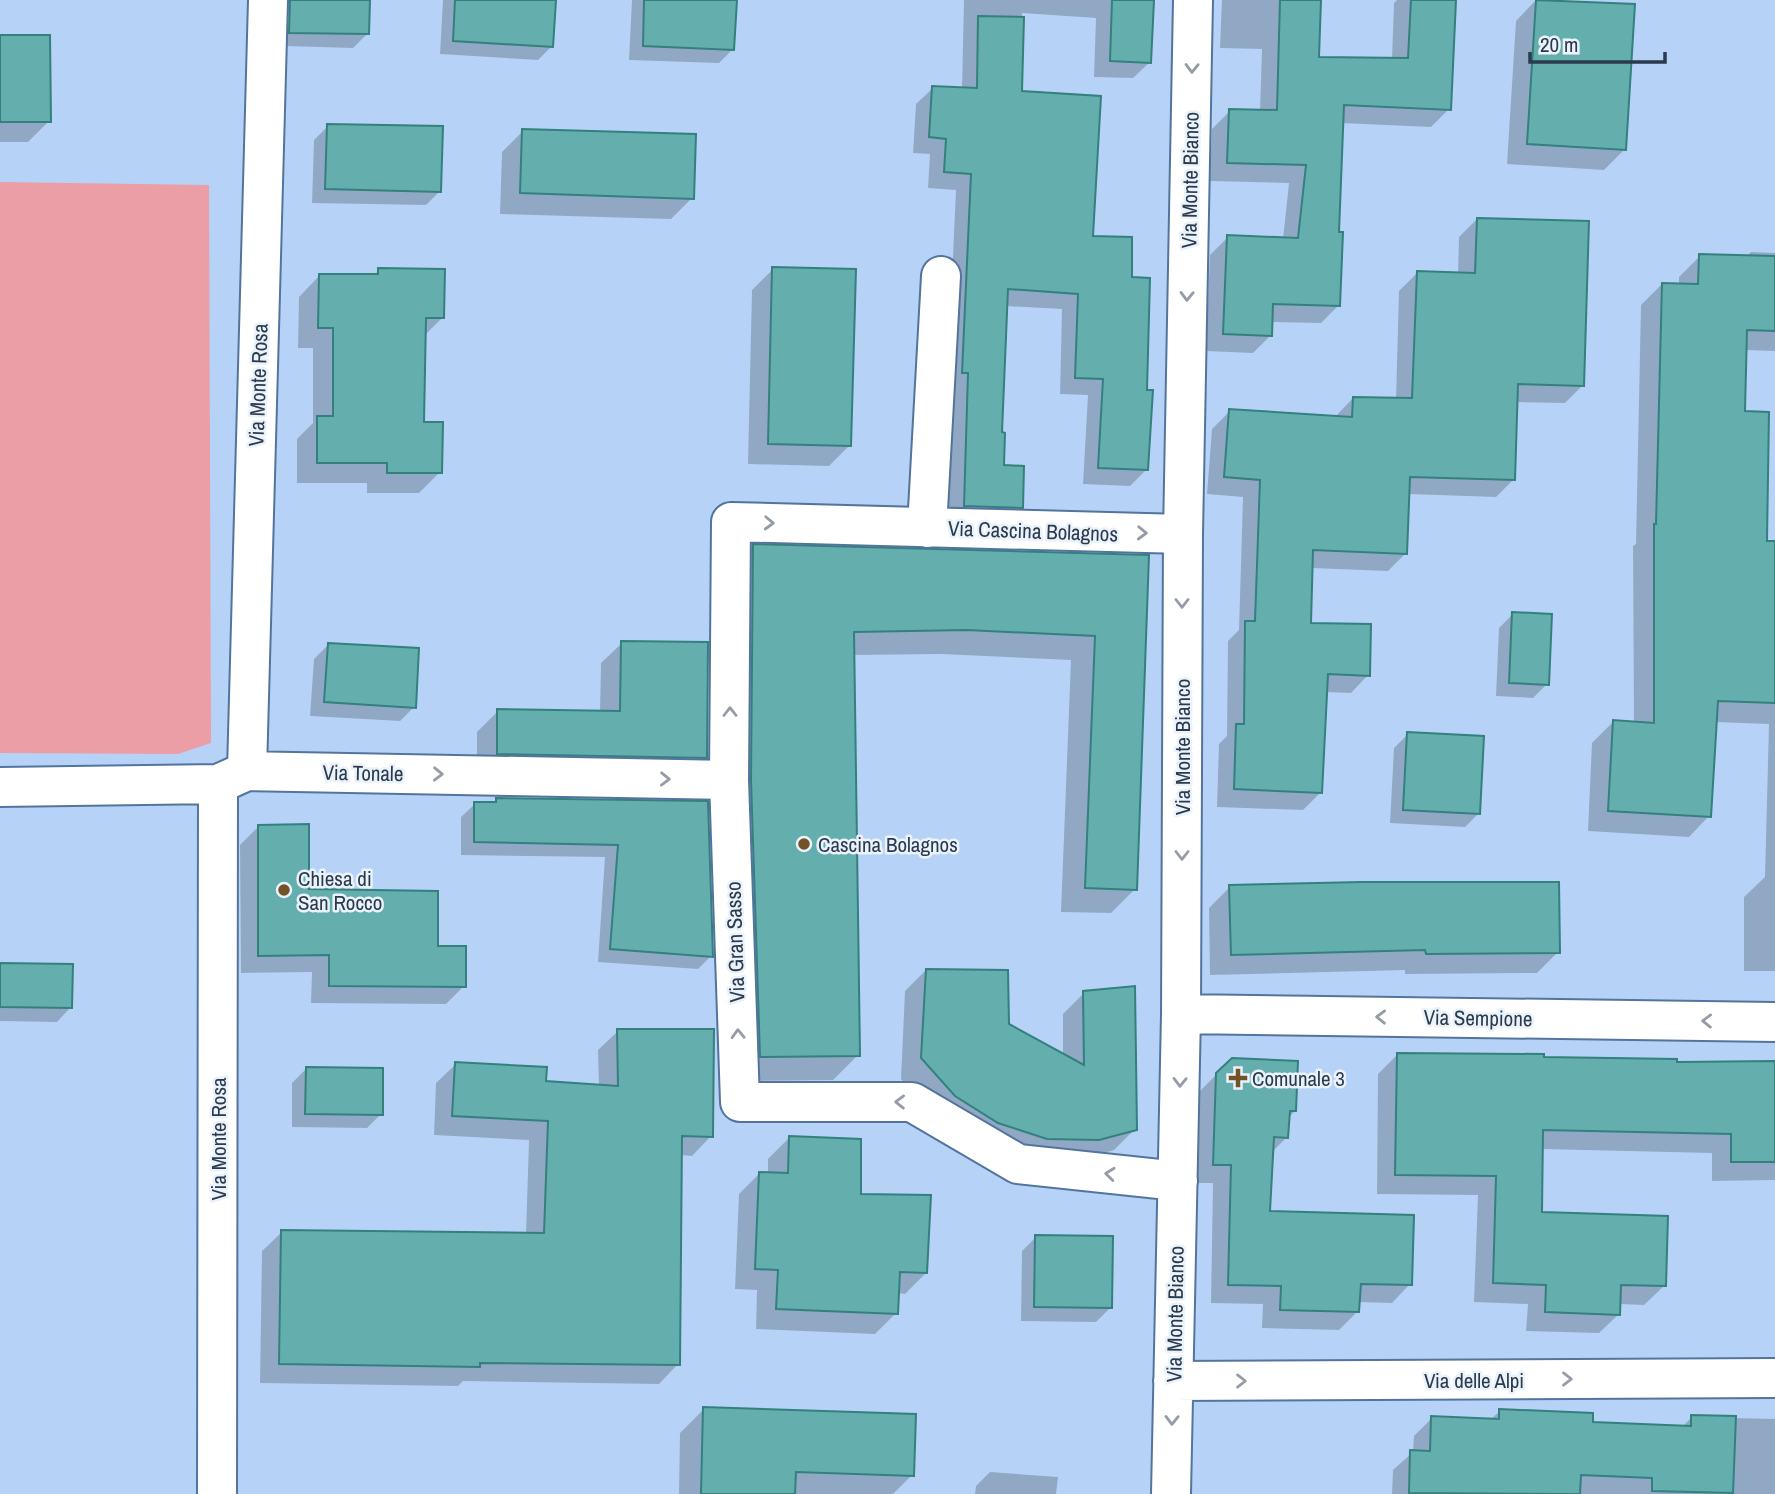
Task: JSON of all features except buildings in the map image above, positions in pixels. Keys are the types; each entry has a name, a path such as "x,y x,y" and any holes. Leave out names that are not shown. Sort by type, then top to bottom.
{"street":[{"name":"Via Monte Rosa","path":"217,1494 232,777 268,0"},
{"name":"Via Monte Bianco","path":"1171,1494 1181,1014 1183,534 1193,0"},
{"name":"Via Cascina Bolagnos","path":"941,276 927,528 1183,534"},
{"name":"Via Gran Sasso","path":"927,528 731,522 729,780 740,1102 912,1102 1018,1164 1178,1181"},
{"name":"Via Tonale","path":"0,787 232,777 729,780"},
{"name":"Via Sempione","path":"1181,1014 1775,1021"},
{"name":"Via delle Alpi","path":"1173,1381 1775,1378"}],"shaded area":[{"path":"0,182 209,185 211,743 178,754 0,753"}],"place":[{"name":"Cascina Bolagnos","path":"804,844"},
{"name":"Chiesa di San Rocco","path":"284,890"},
{"name":"Comunale 3","path":"1238,1078"}]}
